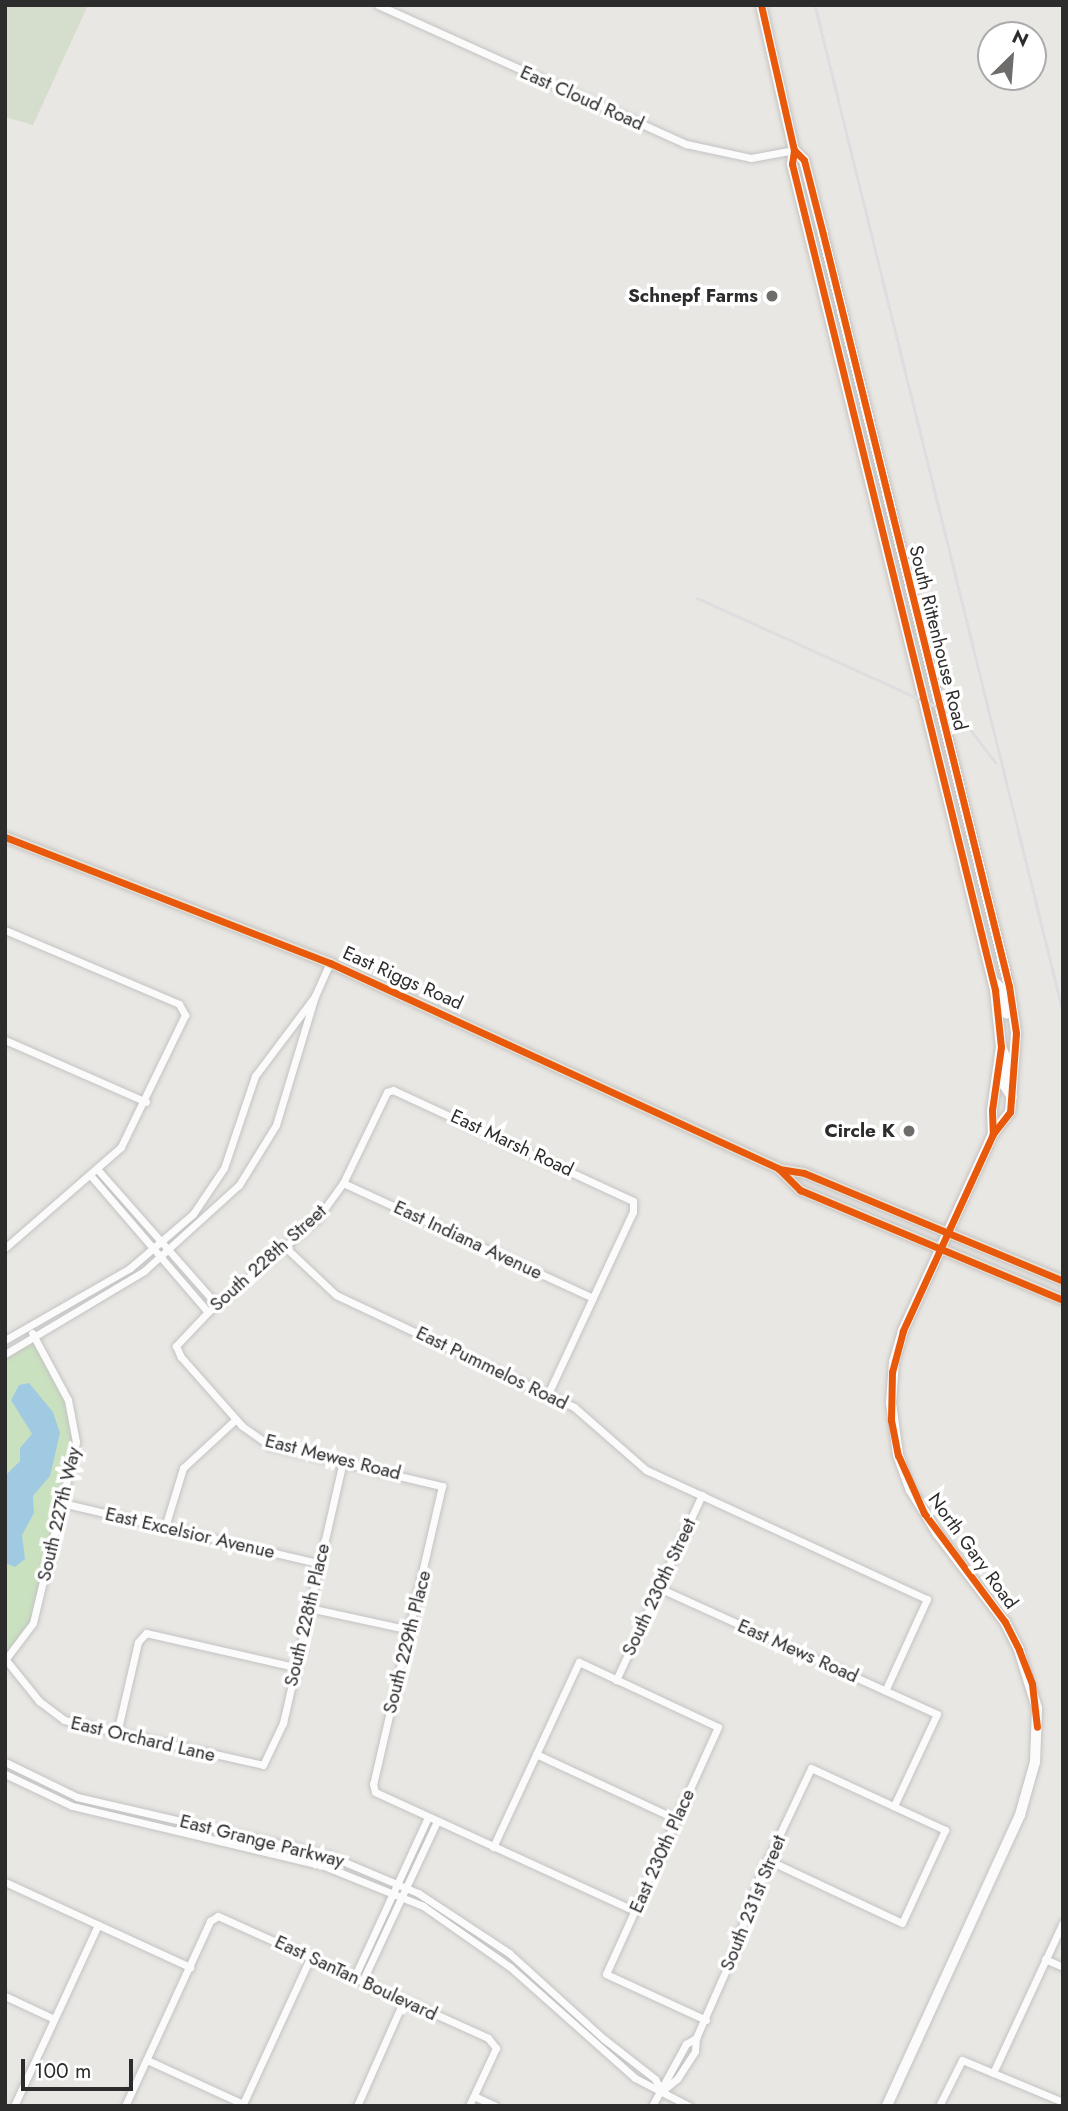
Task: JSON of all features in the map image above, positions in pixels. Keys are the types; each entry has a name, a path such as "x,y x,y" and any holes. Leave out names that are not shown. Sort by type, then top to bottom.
{"main road":[{"name":"South Rittenhouse Road","path":"761,5 794,150 792,164 993,981 1001,1047 992,1110 993,1134"},
{"name":"South Rittenhouse Road","path":"794,150 804,160 1009,986 1016,1040 1010,1112 993,1134 947,1235"},
{"name":"East Riggs Road","path":"5,837 330,963 779,1169 804,1173 947,1235 1063,1281"},
{"path":"993,981 1002,989 1009,1028 1016,1040"},
{"path":"1001,1047 1007,1061 1004,1086 1012,1097"},
{"name":"East Riggs Road","path":"779,1169 800,1190 938,1252 1063,1300"},
{"name":"North Gary Road","path":"887,2106 1020,1815 1035,1762 1037,1708 1019,1650 1005,1622 924,1513 894,1437 891,1403 896,1354 947,1235"}],"street":[{"name":"East Cloud Road","path":"378,5 686,144 751,158 794,150"},
{"path":"5,930 73,956 185,1009 145,1102 121,1147 91,1176 7,1243"},
{"path":"5,1354 125,1284 161,1258 228,1198 267,1143 282,1110 315,996 330,963"},
{"path":"5,1340 130,1268 193,1214 217,1182 255,1076 315,996"},
{"path":"5,1040 145,1102"},
{"name":"South 228th Street","path":"176,1346 208,1312 317,1219 343,1183 390,1090"},
{"name":"East Marsh Road","path":"390,1090 633,1201 633,1212 593,1298"},
{"path":"98,1170 217,1305"},
{"path":"91,1176 208,1312"},
{"name":"East Indiana Avenue","path":"343,1183 593,1298"},
{"name":"East Pummelos Road","path":"284,1246 336,1295 574,1407 646,1471 927,1599 885,1691"},
{"path":"548,1394 593,1298"},
{"name":"South 227th Way","path":"6,1660 33,1623 62,1503 76,1430 68,1400 28,1326"},
{"name":"East Mewes Road","path":"176,1346 181,1357 236,1419 271,1446 434,1482 443,1491"},
{"path":"165,1527 183,1468 236,1419"},
{"name":"South 228th Place","path":"263,1765 283,1723 343,1461"},
{"name":"South 229th Place","path":"428,1817 375,1792 373,1784 443,1491"},
{"name":"South 230th Street","path":"616,1680 702,1495"},
{"name":"East Excelsior Avenue","path":"62,1503 318,1563"},
{"name":"East Mews Road","path":"659,1588 937,1714 894,1806"},
{"path":"309,1608 410,1630"},
{"path":"117,1733 138,1643 146,1633 295,1667"},
{"name":"East Orchard Lane","path":"6,1660 51,1712 64,1720 263,1765"},
{"path":"493,1847 579,1662 616,1680"},
{"name":"East 230th Place","path":"616,1680 718,1727 606,1974 706,2020"},
{"path":"536,1754 676,1819"},
{"name":"East Grange Parkway","path":"5,1762 77,1797 328,1855 405,1887 456,1914 509,1953 604,2039 655,2078 662,2091"},
{"name":"South 231st Street","path":"652,2106 686,2044 696,2038 706,2020 768,1860 811,1768 894,1806"},
{"name":"East Grange Parkway","path":"5,1774 72,1806 324,1866 392,1893 467,1933 620,2066 689,2106"},
{"path":"768,1860 902,1923 944,1830 894,1806"},
{"path":"354,1978 428,1817 635,1911"},
{"path":"362,1982 437,1821"},
{"path":"5,1882 190,1967 125,2106"},
{"name":"East SanTan Boulevard","path":"190,1967 211,1921 218,1916 404,2000 493,2043 495,2048 474,2096"},
{"path":"993,2073 1063,1922"},
{"path":"14,2106 97,1925"},
{"path":"147,2060 242,2105 310,1958"},
{"path":"1045,1959 1063,1967"},
{"path":"5,1996 54,2019"},
{"path":"357,2106 404,2000"},
{"path":"939,2106 962,2060 1063,2102"},
{"path":"469,2106 474,2096 495,2106"}],"green space":[{"path":"5,5 88,5 33,125 5,117"},
{"path":"32,1340 67,1404 73,1440 30,1624 5,1655 5,1360"}],"water":[{"path":"29,1383 53,1412 60,1433 50,1476 33,1496 34,1513 22,1535 25,1559 15,1567 5,1563 5,1476 20,1461 20,1448 32,1434 11,1400 19,1385"}],"railway":[{"path":"815,5 1063,1012"},
{"path":"697,598 940,708 966,724 996,763"}],"cycle path":[{"path":"761,5 794,150 792,164 995,990 1001,1047 992,1110 993,1134"},
{"path":"794,150 804,160 823,234 1009,986 1016,1033 1010,1112 993,1134 903,1331 892,1372 891,1420 898,1455 924,1513 1005,1622 1019,1650 1032,1684 1037,1727"},
{"path":"5,837 330,963 779,1169 804,1173 1063,1281"},
{"path":"779,1169 800,1190 1063,1300"}],"place":[{"name":"Schnepf Farms","path":"772,296"},
{"name":"Circle K","path":"909,1131"}]}
